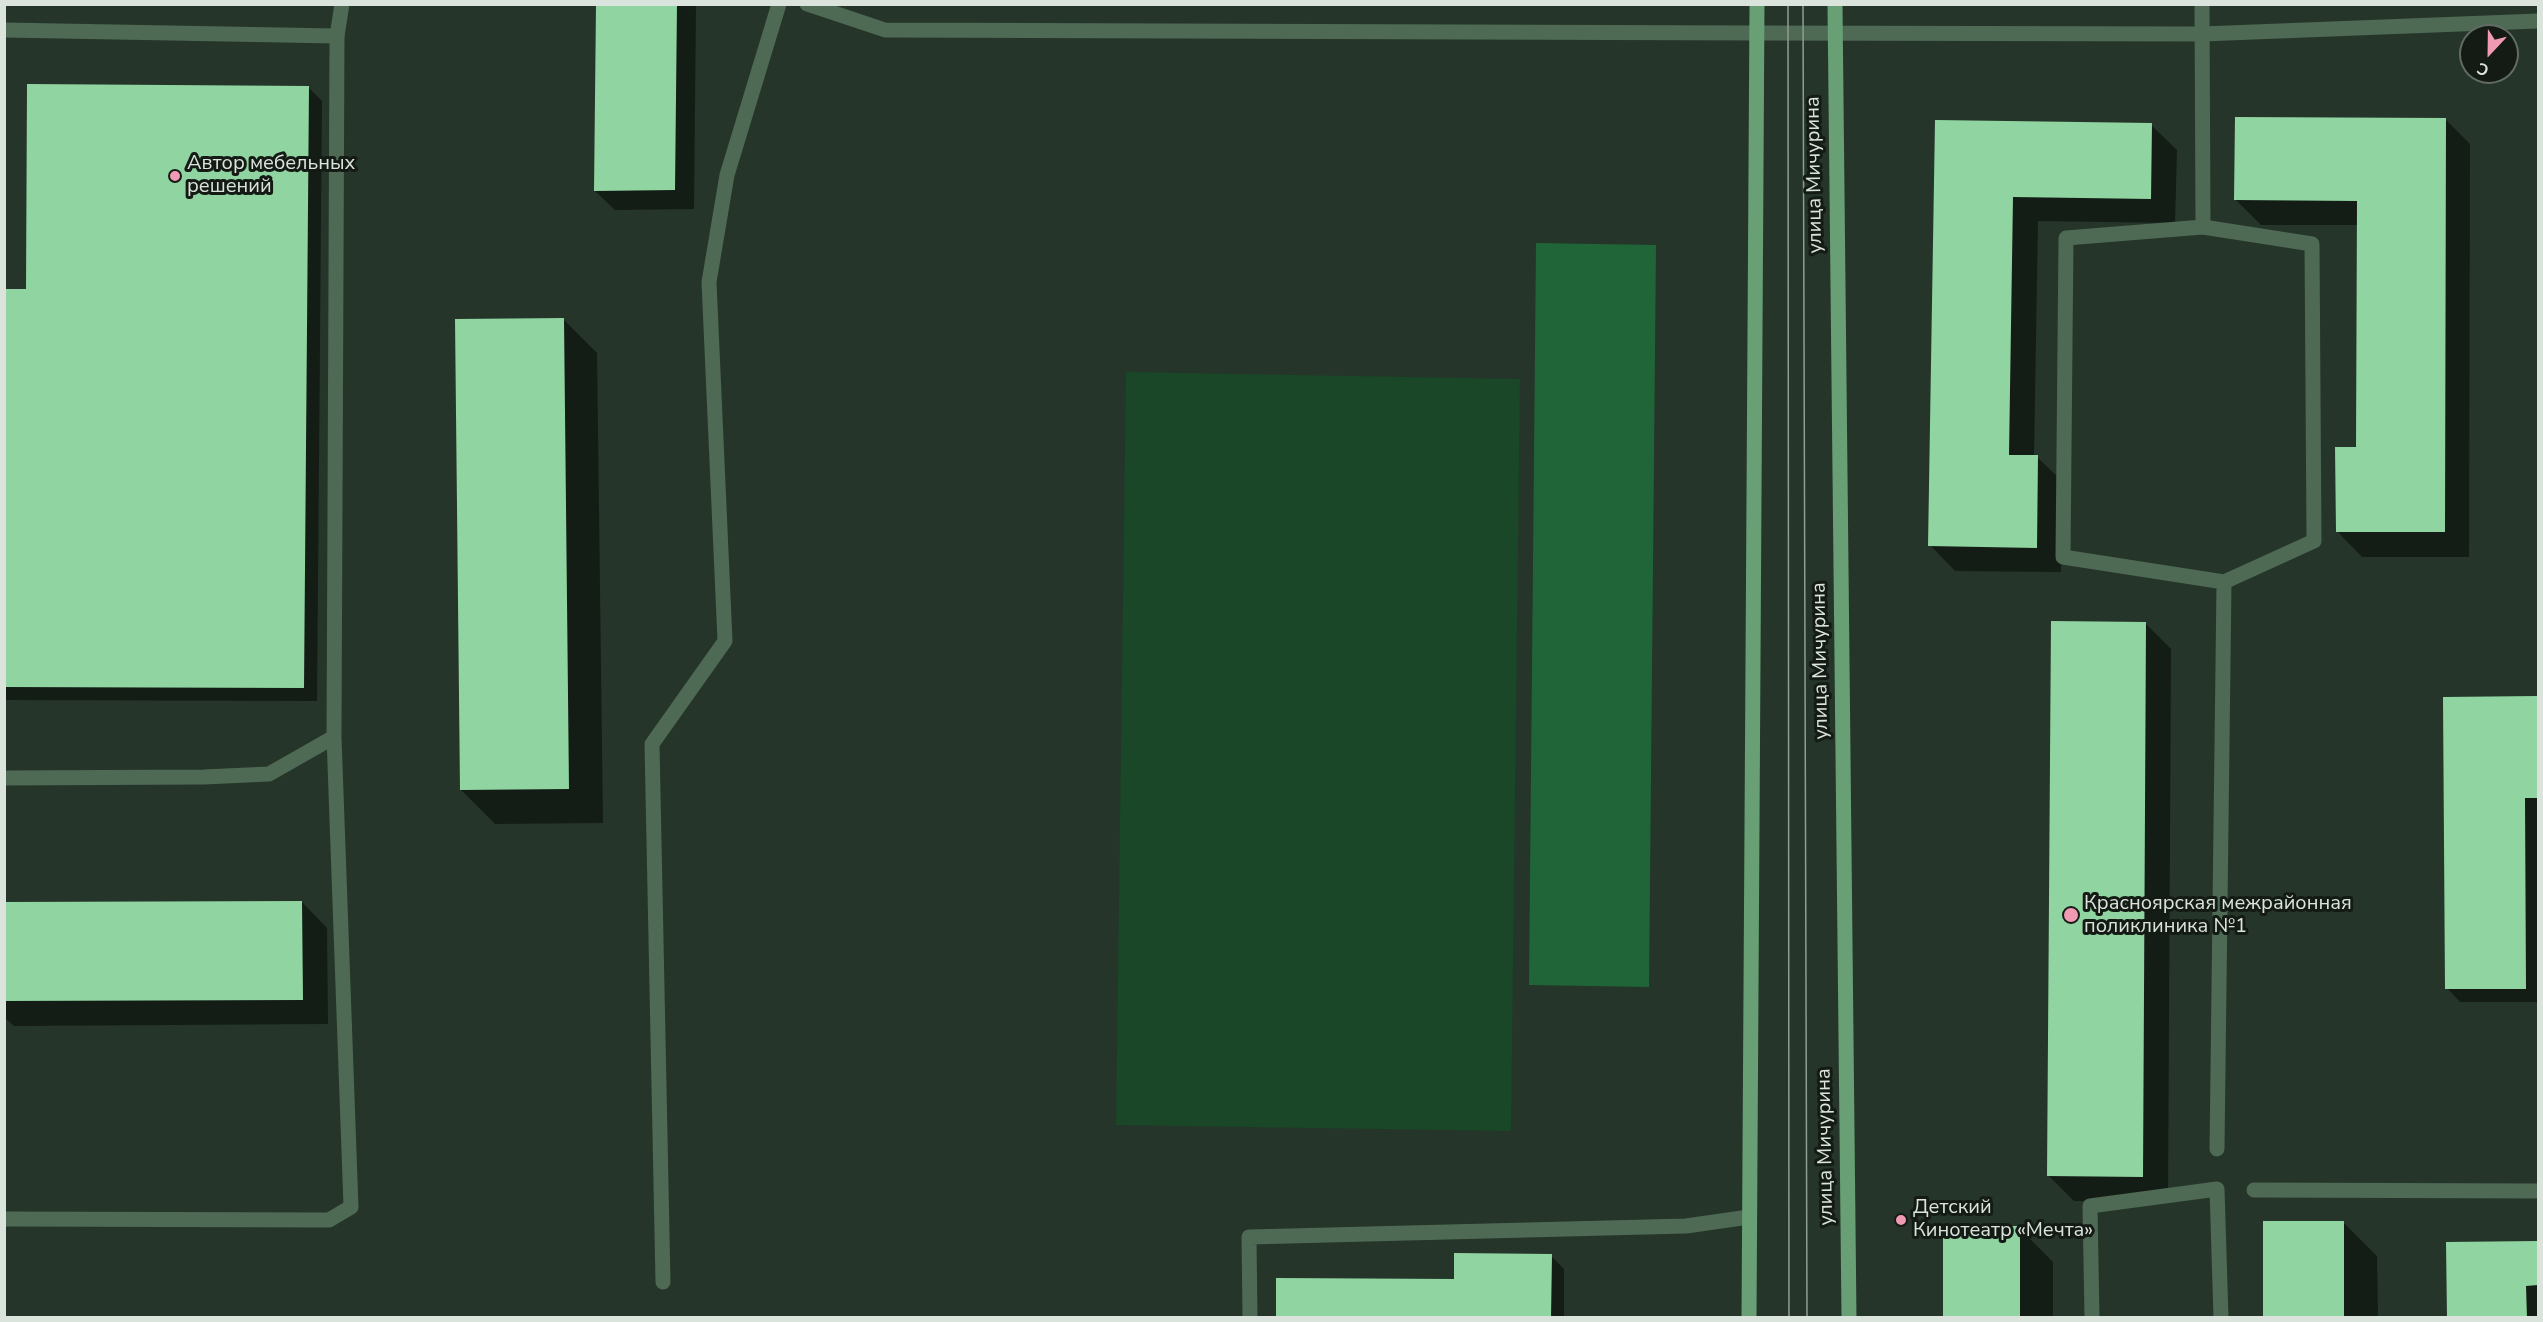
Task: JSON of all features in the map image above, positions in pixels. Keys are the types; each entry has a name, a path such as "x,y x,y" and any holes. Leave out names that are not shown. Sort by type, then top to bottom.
{"main road":[{"path":"1749,1317 1757,4"},
{"name":"улица Мичурина","path":"1835,4 1849,1317"}],"street":[{"path":"4,1219 329,1220 351,1207 334,737 337,36 342,4"},
{"path":"663,1282 652,744 725,640 709,282 727,175 779,4"},
{"path":"807,4 885,30 2202,34 2538,21"},
{"path":"2202,4 2203,227"},
{"path":"4,30 337,36"},
{"path":"2203,227 2312,244 2314,541 2224,582 2063,556 2066,238 2203,227"},
{"path":"2217,1149 2224,582"},
{"path":"4,778 204,777 269,774 334,737"},
{"path":"2092,1317 2090,1206 2217,1189 2220,1317"},
{"path":"2254,1190 2538,1191"},
{"path":"1250,1317 1249,1237 1686,1226 1749,1217"}],"green space":[{"path":"1536,243 1656,245 1649,987 1529,985"},
{"path":"1126,372 1520,379 1511,1131 1116,1125"}],"building":[{"path":"596,4 677,4 675,190 594,191"},
{"path":"27,84 309,86 304,688 4,687 4,289 26,289"},
{"path":"2235,117 2446,118 2445,532 2336,532 2335,447 2356,447 2357,201 2234,200"},
{"path":"1935,120 2152,123 2151,199 2013,197 2009,455 2038,455 2037,548 1928,546"},
{"path":"564,318 569,789 460,790 455,319"},
{"path":"2051,621 2146,622 2143,1177 2047,1176"},
{"path":"2538,696 2538,798 2525,798 2526,989 2445,989 2443,697"},
{"path":"302,901 303,1000 4,1001 4,902"},
{"path":"2263,1221 2344,1221 2344,1318 2263,1318"},
{"path":"1943,1226 2020,1226 2020,1318 1943,1318"},
{"path":"2538,1241 2538,1285 2526,1286 2527,1318 2447,1318 2446,1242"},
{"path":"1454,1253 1552,1254 1551,1318 1276,1318 1276,1278 1454,1279"}],"tram line":[{"path":"1788,4 1789,1318"},
{"path":"1803,4 1807,1318"}],"place":[{"name":"Автор мебельных решений","path":"175,176"},
{"name":"Красноярская межрайонная поликлиника №1","path":"2071,915"},
{"name":"Детский Кинотеатр «Мечта»","path":"1901,1220"}]}
